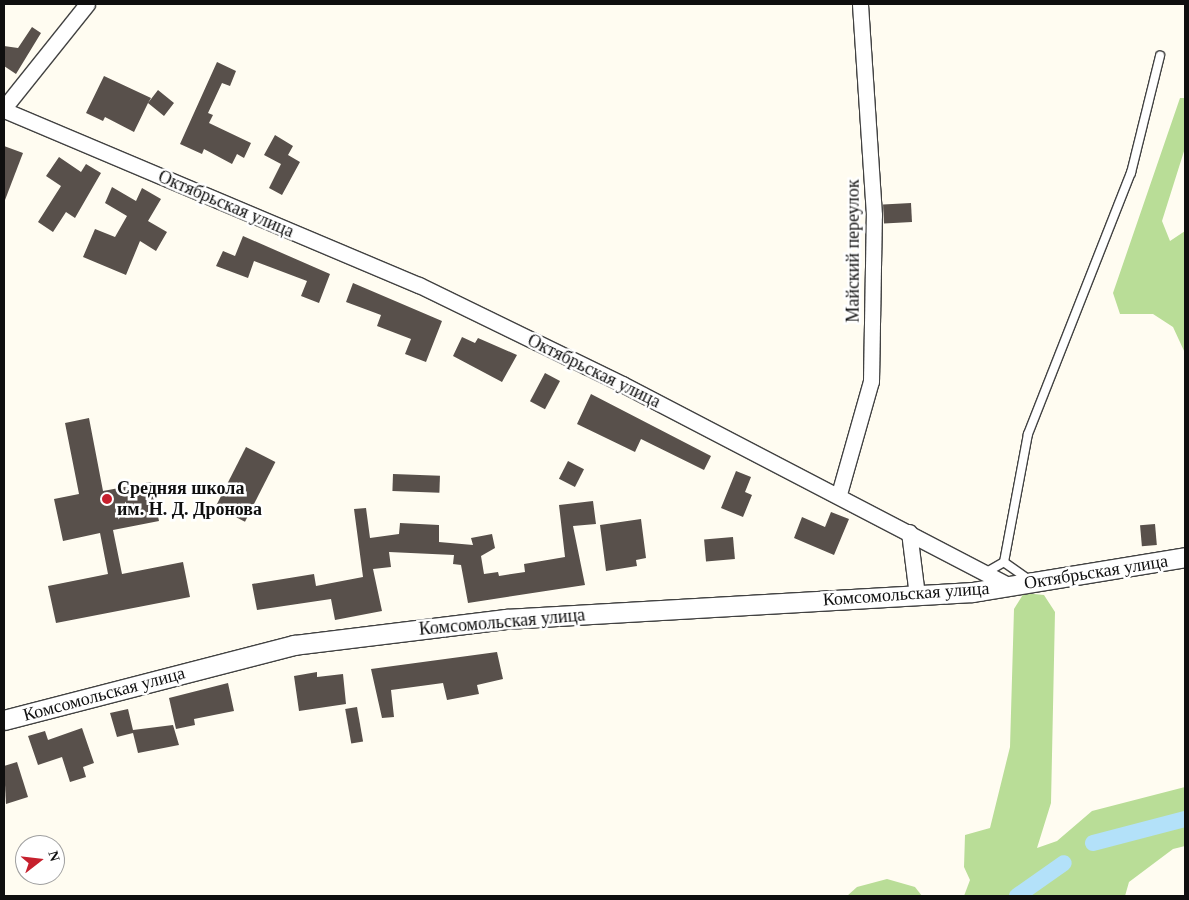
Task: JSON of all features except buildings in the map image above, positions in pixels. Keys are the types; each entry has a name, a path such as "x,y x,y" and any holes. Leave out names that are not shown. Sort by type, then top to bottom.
{"street":[{"path":"4,109 87,4"},
{"name":"Майский переулок","path":"838,494 871,381 874,215 860,4"},
{"name":"Октябрьская улица","path":"4,109 419,285 838,494 1010,586 1185,557"},
{"path":"909,532 917,595"},
{"name":"Комсомольская улица","path":"4,720 294,645 506,619 917,595 1010,586"}],"lane":[{"path":"985,573 1004,562 1028,434 1131,173 1160,56"},
{"path":"1004,562 1034,583"}],"green space":[{"path":"1180,98 1185,98 1185,148 1162,221 1170,241 1185,231 1185,353 1173,327 1153,314 1120,314 1113,293"},
{"path":"1024,593 1044,595 1055,612 1051,803 1037,848 1057,841 1092,811 1185,787 1185,846 1173,849 1129,882 1125,896 964,896 970,880 964,867 965,835 990,828 1010,747 1014,609"},
{"path":"887,879 915,887 922,896 847,896 857,887"}],"waterway":[{"path":"1093,843 1185,819"},
{"path":"1017,896 1064,863"}],"place":[{"name":"Средняя школа им. Н. Д. Дронова","path":"107,499"}]}
